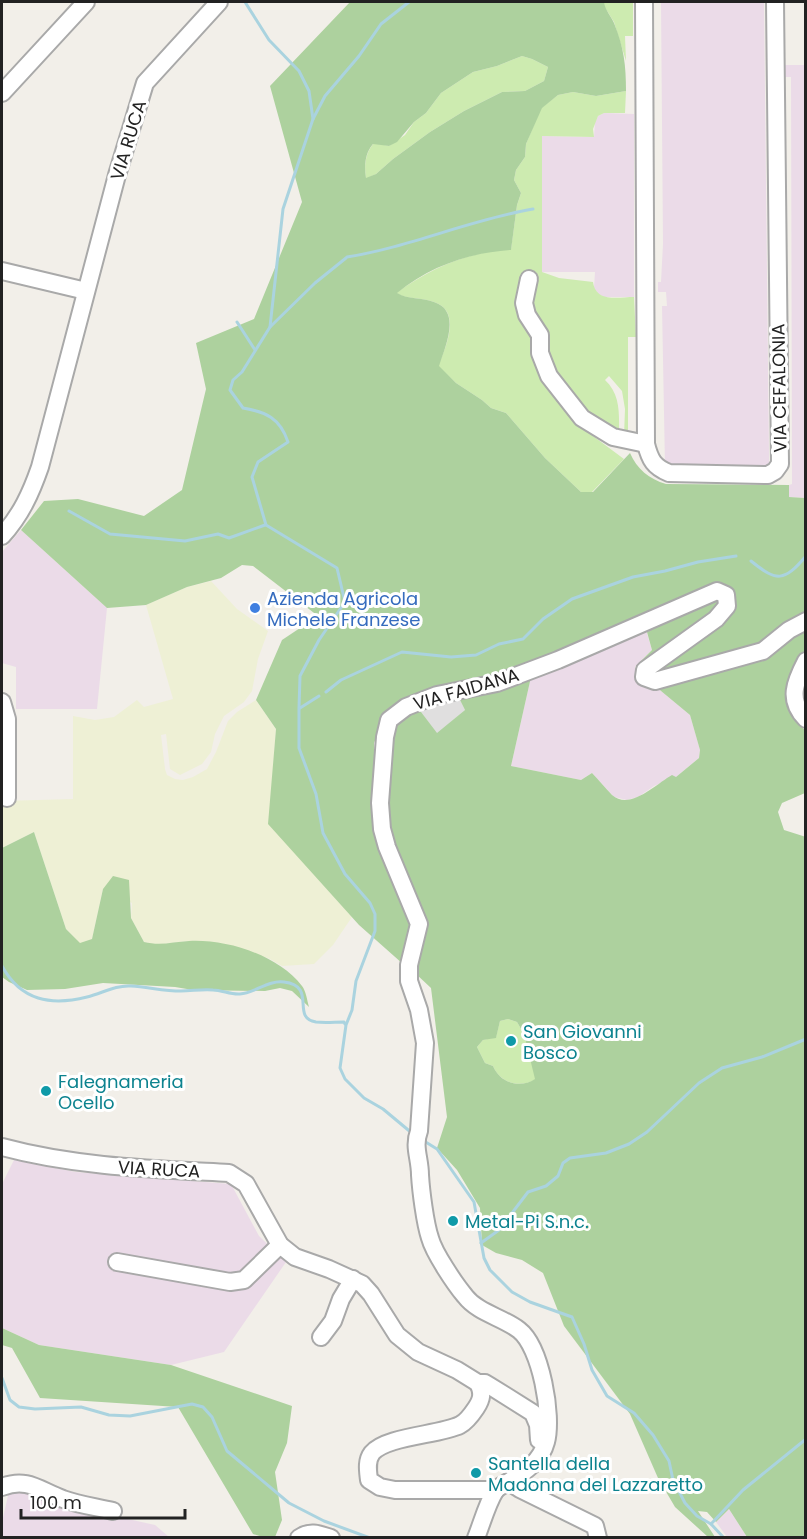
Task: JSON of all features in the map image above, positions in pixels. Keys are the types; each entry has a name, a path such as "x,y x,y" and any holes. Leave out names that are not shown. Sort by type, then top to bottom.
{"street":[{"path":"2,93 86,2"},
{"name":"VIA CEFALONIA","path":"644,2 646,444 649,458 657,468 669,473 768,475 780,464 775,2"},
{"name":"VIA RUCA","path":"2,536 15,521 30,496 40,467 117,175 145,82 209,5"},
{"path":"2,270 86,291"},
{"path":"529,279 524,303 527,315 540,335 540,353 549,376 582,417 613,437 646,444"},
{"name":"VIA FAIDANA","path":"476,1538 508,1482 529,1469 540,1456 546,1441 545,1384 534,1353 522,1332 507,1321 473,1305 430,1239 421,1190 417,1136 425,1043 419,1010 409,981 409,965 419,924 382,830 380,802 389,720 406,707 447,693 497,683 558,660 717,591 726,595 727,606 716,619 645,670 644,677 655,681 763,651 789,630 806,621"},
{"path":"806,661 793,694 797,711 806,719"},
{"path":"2,702 7,719 7,798"},
{"name":"VIA RUCA","path":"2,1147 85,1164 229,1173 246,1184 280,1245 295,1257 362,1284 397,1335 418,1352 457,1370 478,1383 485,1383 532,1413 538,1425 539,1442 535,1454 508,1482"},
{"path":"117,1262 230,1282 244,1280 280,1245"},
{"path":"321,1337 333,1321 341,1299 353,1279"},
{"path":"478,1383 482,1399 466,1420 460,1425 384,1445 372,1453 368,1466 369,1480 380,1487 394,1490 508,1482 595,1526 598,1538"},
{"path":"2,1486 13,1483 33,1485 64,1499 113,1511"},
{"path":"299,1538 306,1533 317,1533 331,1538"}],"shaded area":[{"path":"661,2 764,2 769,455 769,463 765,466 665,466 662,306 667,306 666,292 658,292 658,282 661,282 663,244"},
{"path":"780,65 805,65 805,498 789,497 789,485 792,484 791,77 779,77"},
{"path":"604,113 634,114 634,297 604,297 598,294 594,288 595,272 542,272 542,136 594,137 595,122 598,116"},
{"path":"21,530 107,608 97,709 16,709 16,667 2,663 2,552"},
{"path":"645,627 652,650 635,667 635,674 643,684 655,686 690,715 700,750 699,758 676,777 654,786 638,797 627,800 614,797 592,773 581,780 511,766 531,677"},
{"path":"457,694 465,710 437,734 418,708"},
{"path":"14,1160 76,1172 231,1184 259,1236 286,1262 224,1352 171,1365 39,1345 2,1328 2,1184"},
{"path":"10,1487 65,1505 155,1525 169,1537 2,1538 2,1522"},
{"path":"729,1509 747,1537 727,1537 716,1522"}],"green space":[{"path":"350,2 604,2 614,23 622,49 626,91 596,96 573,92 558,95 542,108 526,144 525,157 516,170 514,180 521,193 517,205 511,250 480,254 451,262 423,275 397,293 406,297 429,300 442,307 447,313 449,330 439,366 456,383 491,408 506,413 545,458 581,492 593,492 630,453 644,473 666,484 789,485 789,497 805,498 805,617 762,644 651,676 720,622 730,593 385,717 374,743 375,830 414,925 403,964 359,925 268,824 276,729 256,700 282,640 318,616 253,566 242,565 221,578 187,587 146,605 107,608 21,530 44,501 78,499 144,516 182,490 206,389 196,343 254,319 302,202 270,86","holes":["522,56 548,67 544,81 525,91 502,92 464,111 430,132 376,174 366,178 366,160 373,144 389,146 397,142 414,122 426,113 441,93 473,72"]},
{"path":"604,2 633,2 633,36 625,36 626,61 614,22"},
{"path":"522,56 548,67 544,81 525,91 502,92 464,111 430,132 376,174 366,179 366,160 374,143 389,146 405,135 441,93 473,72"},
{"path":"626,91 625,113 604,113 598,116 593,129 594,137 542,136 542,272 559,278 593,282 595,289 603,296 634,297 636,337 628,337 628,436 624,436 625,409 622,391 609,376 605,380 616,398 619,412 619,435 599,425 578,406 553,374 546,360 540,325 527,306 534,271 525,277 523,291 516,305 532,331 533,345 542,377 593,436 624,459 592,492 581,492 545,458 506,413 491,408 456,383 438,366 450,330 448,313 443,307 429,300 405,297 396,293 450,263 479,254 511,249 517,205 521,193 514,180 516,170 525,157 526,144 541,108 558,95 573,92 596,96"},
{"path":"211,581 237,609 268,631 258,659 252,691 244,702 224,716 215,734 211,752 202,764 180,775 170,769 166,734 161,735 165,769 167,775 183,780 207,769 228,721 237,712 256,700 276,729 269,824 352,917 333,945 314,964 282,966 268,958 188,941 156,945 144,942 131,918 132,903 103,889 92,939 80,944 66,929 34,832 2,848 2,801 73,799 73,716 95,720 114,717 137,700 144,707 173,699 146,605 187,587"},
{"path":"714,596 720,598 722,606 643,668 636,666 652,650 647,632"},
{"path":"805,626 805,654 788,701 789,710 805,730 805,793 782,803 778,812 784,830 806,837 805,1537 747,1537 729,1509 716,1522 707,1512 698,1511 715,1537 708,1537 675,1507 658,1478 630,1414 564,1326 543,1273 522,1260 496,1253 482,1245 480,1208 457,1170 437,1148 447,1117 431,988 415,973 427,924 392,846 386,827 392,729 400,716 418,708 437,733 465,710 457,694 531,677 511,766 581,780 592,773 612,795 627,800 651,790 672,775 676,777 699,758 700,750 690,715 655,686 762,660 794,632","holes":["508,1019 517,1022 524,1034 535,1079 523,1084 511,1083 500,1077 493,1066 485,1063 477,1047 483,1040 496,1038 500,1021"]},
{"path":"34,832 66,929 80,943 92,939 103,889 113,876 129,880 131,918 144,942 161,944 204,941 251,951 292,975 303,988 309,1007 292,991 280,988 265,991 193,990 103,983 65,989 27,990 9,982 2,977 2,848"},
{"path":"508,1019 517,1022 524,1034 536,1079 524,1084 511,1083 500,1077 493,1066 485,1063 477,1047 483,1040 496,1037 500,1021"},
{"path":"2,1328 39,1345 171,1365 292,1406 287,1443 275,1472 282,1520 275,1537 253,1534 178,1407 40,1398 12,1348 2,1345"}],"waterway":[{"path":"245,2 269,40 299,71 309,91 313,119"},
{"path":"409,2 381,24 359,56 325,96 313,119 283,209 270,327 242,372 233,380 230,390 243,408 265,414 276,422 288,442 258,462 252,477 266,525 337,568 345,602 319,640 300,676 299,748 316,794 323,833 345,874 370,903 375,914 375,931 356,981 352,1010 346,1025 340,1068 345,1079 364,1098 383,1109 413,1134"},
{"path":"347,257 394,247 533,209"},
{"path":"270,327 315,283 346,258"},
{"path":"237,322 255,350"},
{"path":"69,511 110,534 185,541 218,534 229,538 265,525"},
{"path":"326,692 341,680 402,652 451,657 476,655 499,644 523,639 543,619 572,599 633,577 736,556"},
{"path":"751,561 767,573 780,576 792,571 806,556"},
{"path":"300,708 319,696"},
{"path":"2,966 18,987 28,994 38,998 61,1001 74,1000 125,986 175,991 216,990 240,994 272,983 284,982 300,989 303,1009 309,1019 316,1022 344,1022 345,1024"},
{"path":"481,1243 499,1230 528,1192 546,1186 558,1176 563,1163 570,1158 606,1153 629,1144 647,1132 699,1083 722,1068 762,1057 806,1039"},
{"path":"424,1141 437,1149 474,1202 484,1258 490,1270 512,1292 530,1302 572,1317 592,1370 607,1396 634,1413 653,1435 669,1461 673,1480 685,1503 724,1538"},
{"path":"2,1378 10,1400 19,1407 35,1409 81,1407 109,1415 130,1416 192,1404 203,1407 212,1417 227,1451 289,1503 324,1521 370,1538"},
{"path":"711,1524 743,1490 806,1439"}],"place":[{"name":"Azienda Agricola Michele Franzese","path":"255,608"},
{"name":"San Giovanni Bosco","path":"511,1041"},
{"name":"Falegnameria Ocello","path":"46,1091"},
{"name":"Metal-Pi S.n.c.","path":"453,1221"},
{"name":"Santella della Madonna del Lazzaretto","path":"476,1473"}]}
